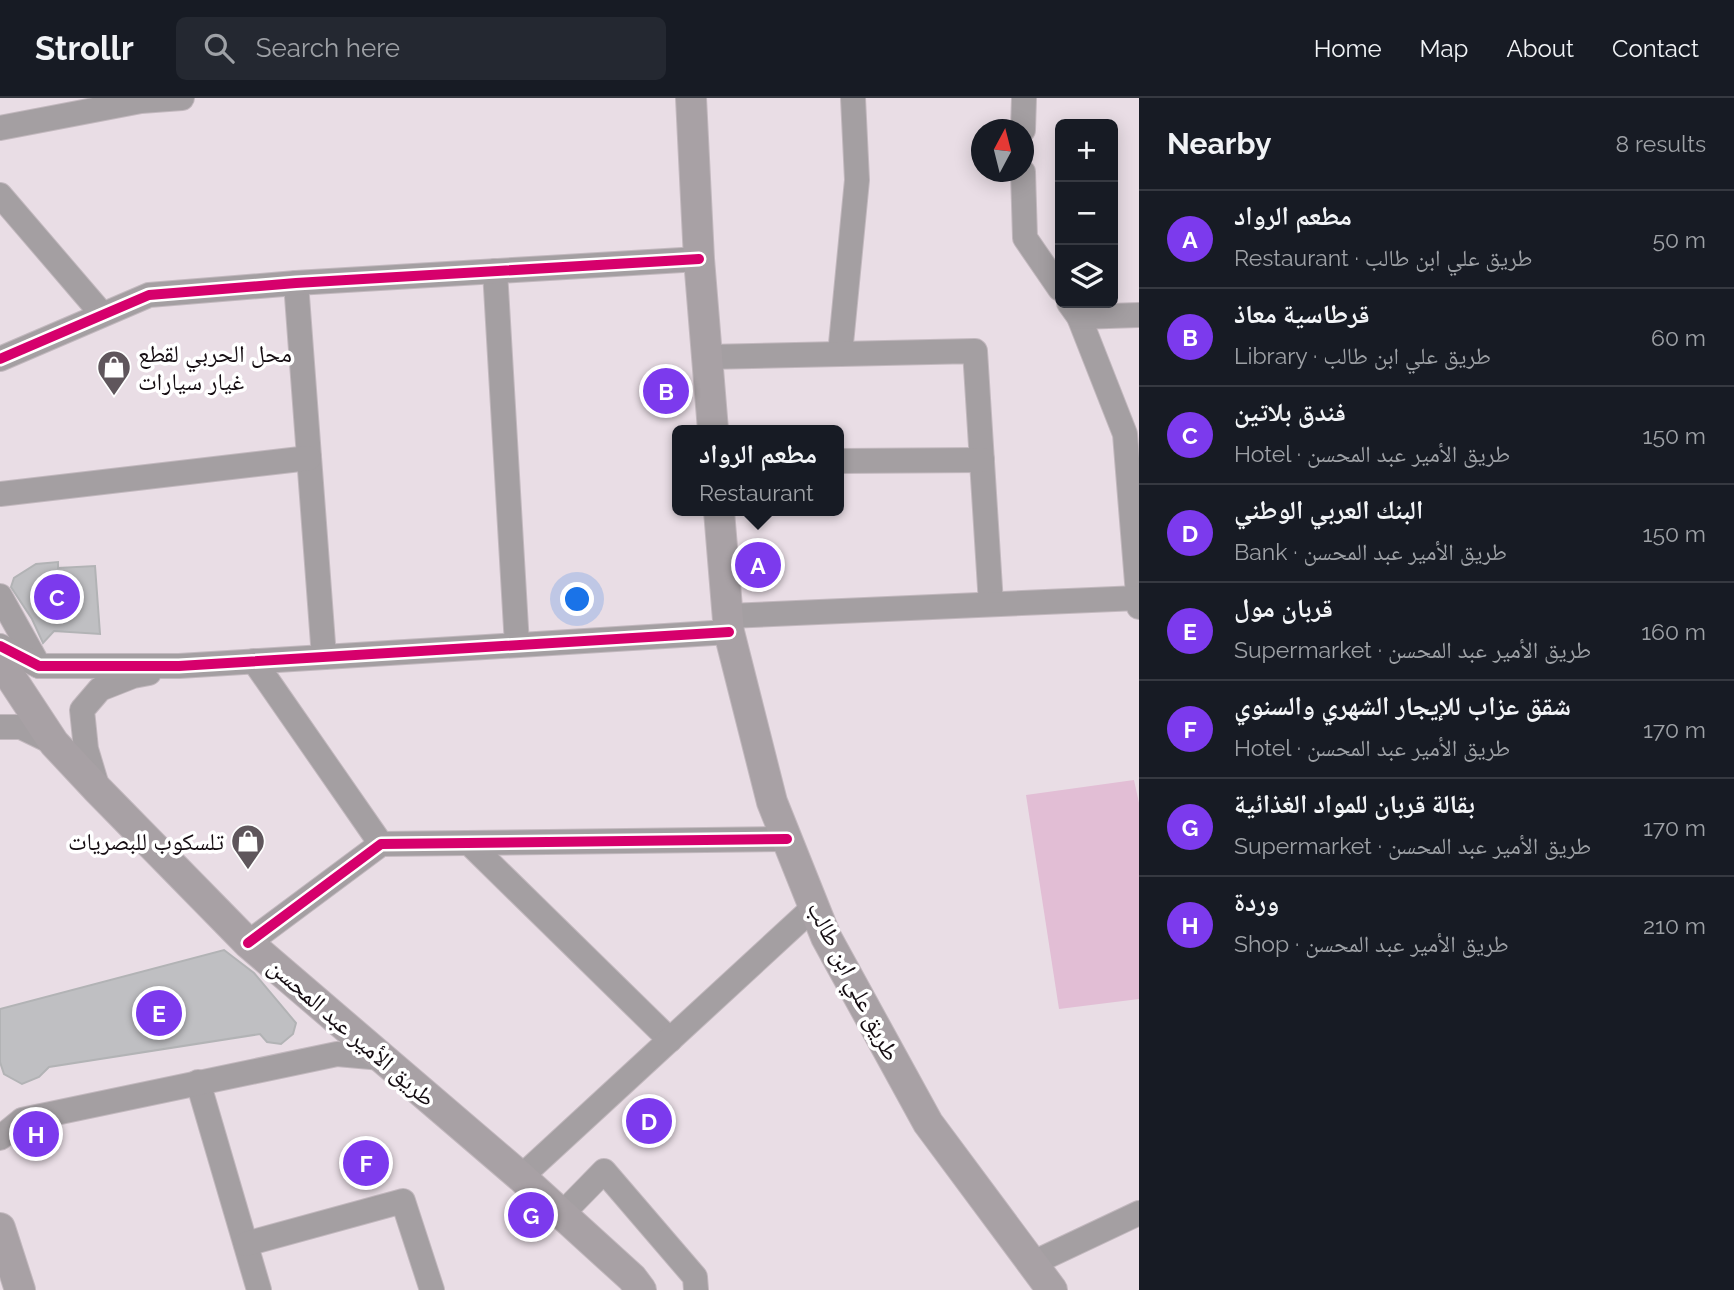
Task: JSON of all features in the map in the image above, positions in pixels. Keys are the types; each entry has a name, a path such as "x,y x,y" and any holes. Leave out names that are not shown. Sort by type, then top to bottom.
{"main road":[{"path":"691,98 699,259 713,425"},
{"name":"طريق علي ابن طالب","path":"719,516 728,624 772,802 826,937 928,1123 1052,1290"},
{"name":"طريق الأمير عبد المحسن","path":"0,662 54,743 248,943 562,1214 632,1278 641,1290"},
{"path":"2,1243 20,1290"}],"street":[{"path":"0,128 140,99 183,98"},
{"path":"841,354 857,180 853,98"},
{"path":"1023,119 1024,98"},
{"path":"1023,182 1026,238 1055,282"},
{"path":"0,195 102,314"},
{"path":"0,359 149,295 296,283 699,259"},
{"path":"495,271 517,645"},
{"path":"296,283 324,657"},
{"path":"0,646 39,666 179,666 517,645 728,624 991,604 1139,602 1132,434 1074,310 1139,315"},
{"path":"707,357 975,351 991,604"},
{"path":"0,494 309,458"},
{"path":"844,461 982,460"},
{"path":"0,596 39,666"},
{"path":"254,661 381,844"},
{"path":"98,790 86,749 82,710 100,689 133,676 179,666"},
{"path":"0,727 21,727 54,743"},
{"path":"248,943 381,844 787,839"},
{"path":"469,843 670,1040"},
{"path":"520,1177 814,907"},
{"path":"0,1138 22,1120 198,1083 337,1054 382,1058"},
{"path":"198,1083 259,1290"},
{"path":"562,1214 604,1171 695,1277 696,1290"},
{"path":"246,1244 403,1201 432,1290"},
{"path":"1033,1263 1139,1213"}],"shaded area":[{"path":"1134,780 1139,803 1139,999 1059,1009 1026,795"}],"building":[{"path":"58,562 58,568 95,566 100,634 54,631 43,643 32,619 11,587 14,578 36,564"},
{"path":"224,950 254,973 296,1023 293,1034 281,1044 267,1042 260,1034 49,1067 39,1077 22,1084 4,1074 0,1062 0,1009"}],"cycle path":[{"path":"0,359 149,295 296,283 699,259"},
{"path":"0,646 39,666 179,666 729,632"},
{"path":"248,943 381,844 787,839"}],"place":[{"name":"قرطاسية معاذ","path":"666,391"},
{"name":"محل الحربي لقطع غيار سيارات","path":"114,397"},
{"name":"مطعم الرواد","path":"758,565"},
{"name":"فندق بلاتين","path":"57,597"},
{"name":"تلسكوب للبصريات","path":"248,871"},
{"name":"قربان مول","path":"159,1013"},
{"name":"البنك العربي الوطني","path":"649,1121"},
{"name":"وردة","path":"36,1134"},
{"name":"شقق عزاب للإيجار الشهري والسنوي","path":"366,1163"},
{"name":"بقالة قربان للمواد الغذائية","path":"531,1215"}]}
